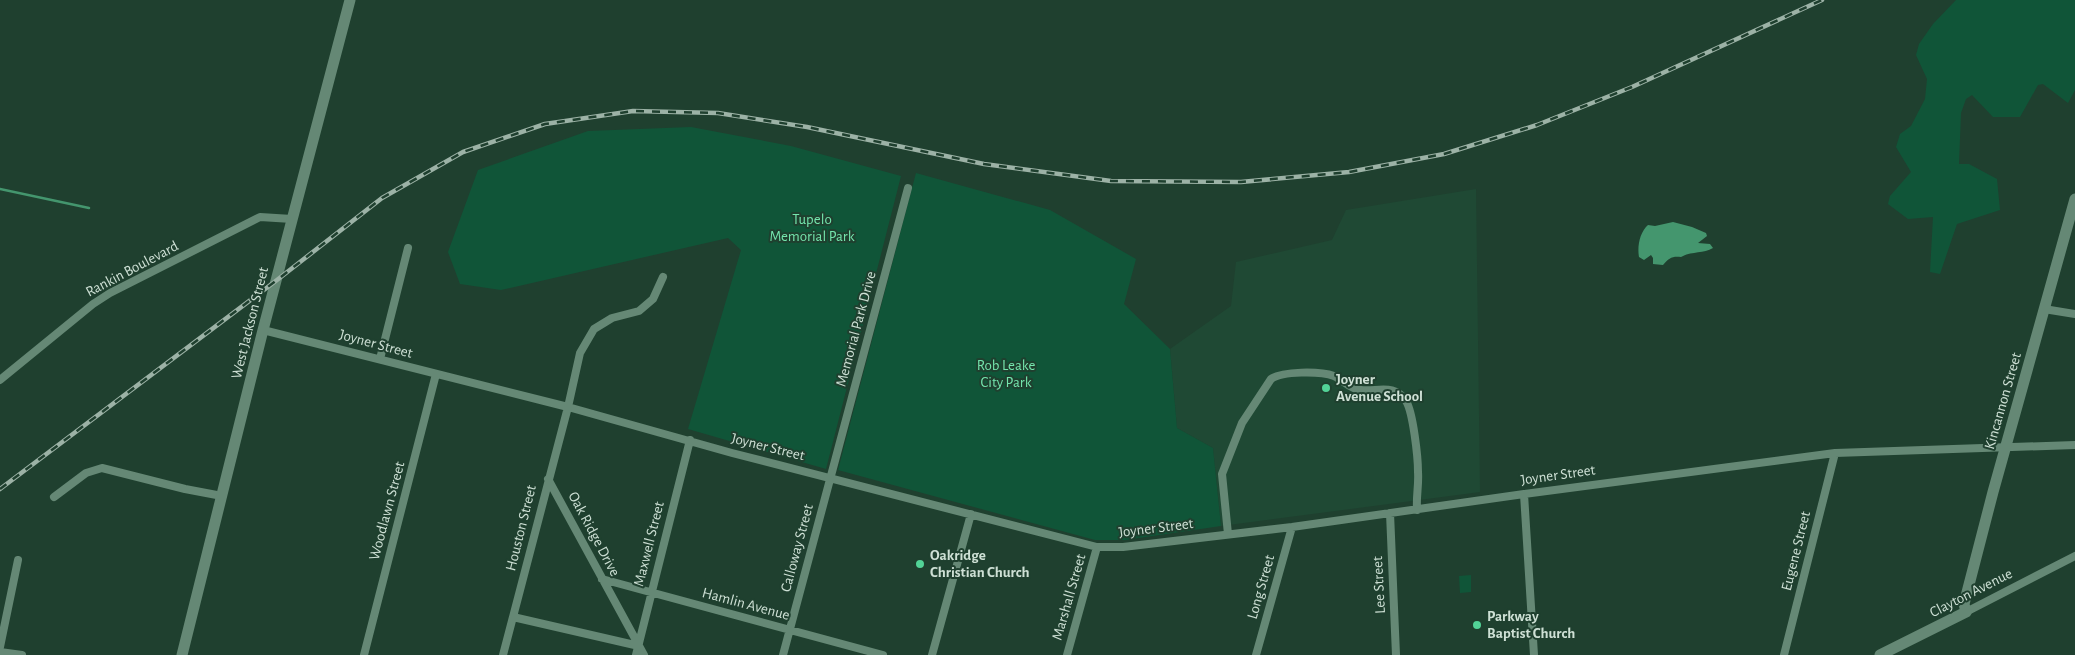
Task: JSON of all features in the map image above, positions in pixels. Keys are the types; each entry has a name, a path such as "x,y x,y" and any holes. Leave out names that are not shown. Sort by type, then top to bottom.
{"street":[{"name":"West Jackson Street","path":"182,655 263,330 350,0"},
{"name":"Memorial Park Drive","path":"829,477 908,188"},
{"name":"Kincannon Street","path":"1966,612 1964,604 2075,199"},
{"name":"Rankin Boulevard","path":"0,380 93,304 110,293 260,217 292,219"},
{"path":"380,359 408,248"},
{"name":"Houston Street","path":"503,655 568,407 580,353 594,330 612,318 639,311 653,299 663,277"},
{"path":"2044,309 2075,314"},
{"name":"Joyner Street","path":"263,330 568,407 732,453 1097,547 1123,547 1292,527 1835,453 2075,445"},
{"path":"1228,534 1222,474 1242,423 1271,379 1278,374 1322,373 1334,376 1351,387 1360,390 1390,389 1398,392 1410,410 1418,470 1417,510"},
{"name":"Woodlawn Street","path":"364,655 436,374"},
{"name":"Maxwell Street","path":"636,655 690,440"},
{"name":"Eugene Street","path":"1784,655 1835,453"},
{"path":"54,497 86,473 102,468 185,489 222,496"},
{"name":"Calloway Street","path":"783,655 829,477"},
{"name":"Oak Ridge Drive","path":"548,479 644,655"},
{"path":"1524,494 1534,655"},
{"name":"Lee Street","path":"1390,513 1396,655"},
{"path":"932,655 971,514"},
{"name":"Long Street","path":"1256,655 1292,527"},
{"name":"Marshall Street","path":"1067,655 1097,547"},
{"name":"Clayton Avenue","path":"1880,655 2075,556"},
{"path":"0,647 18,560"},
{"name":"Hamlin Avenue","path":"602,579 883,655"},
{"path":"513,617 639,646"},
{"path":"0,652 22,655"}],"shaded area":[{"name":"Joyner Avenue School","path":"1476,189 1480,492 1221,526 1213,448 1177,428 1170,349 1231,306 1236,262 1332,240 1346,210"},
{"path":"1673,222 1706,233 1707,236 1698,243 1710,244 1713,248 1681,257 1673,257 1663,265 1653,264 1651,255 1644,260 1639,257 1638,248 1640,240 1643,231 1648,225 1655,226"}],"green space":[{"path":"1956,0 2075,0 2075,90 2068,103 2043,84 2038,85 2020,117 1993,117 1972,95 1966,99 1961,113 1959,164 1969,164 1997,179 2000,210 1957,224 1940,274 1930,272 1933,217 1908,219 1888,204 1890,196 1911,172 1896,147 1900,134 1911,126 1925,99 1927,79 1916,55 1919,44 1933,24"},
{"name":"Tupelo Memorial Park","path":"691,127 791,146 901,176 826,469 688,429 741,250 728,238 501,290 460,284 448,252 478,170 588,131"},
{"name":"Rob Leake City Park","path":"916,173 1050,210 1136,259 1124,304 1170,349 1177,428 1213,448 1221,526 1125,540 1095,540 838,470"},
{"path":"1471,575 1471,592 1460,593 1459,576"}],"waterway":[{"path":"0,189 89,208"}],"railway":[{"path":"0,489 277,280 382,198 463,152 545,124 633,111 718,113 807,127 984,164 1111,181 1241,182 1349,172 1444,154 1537,125 1632,87 1822,0"}],"place":[{"name":"Joyner Avenue School","path":"1326,388"},
{"name":"Oakridge Christian Church","path":"920,564"},
{"name":"Parkway Baptist Church","path":"1477,625"}]}
